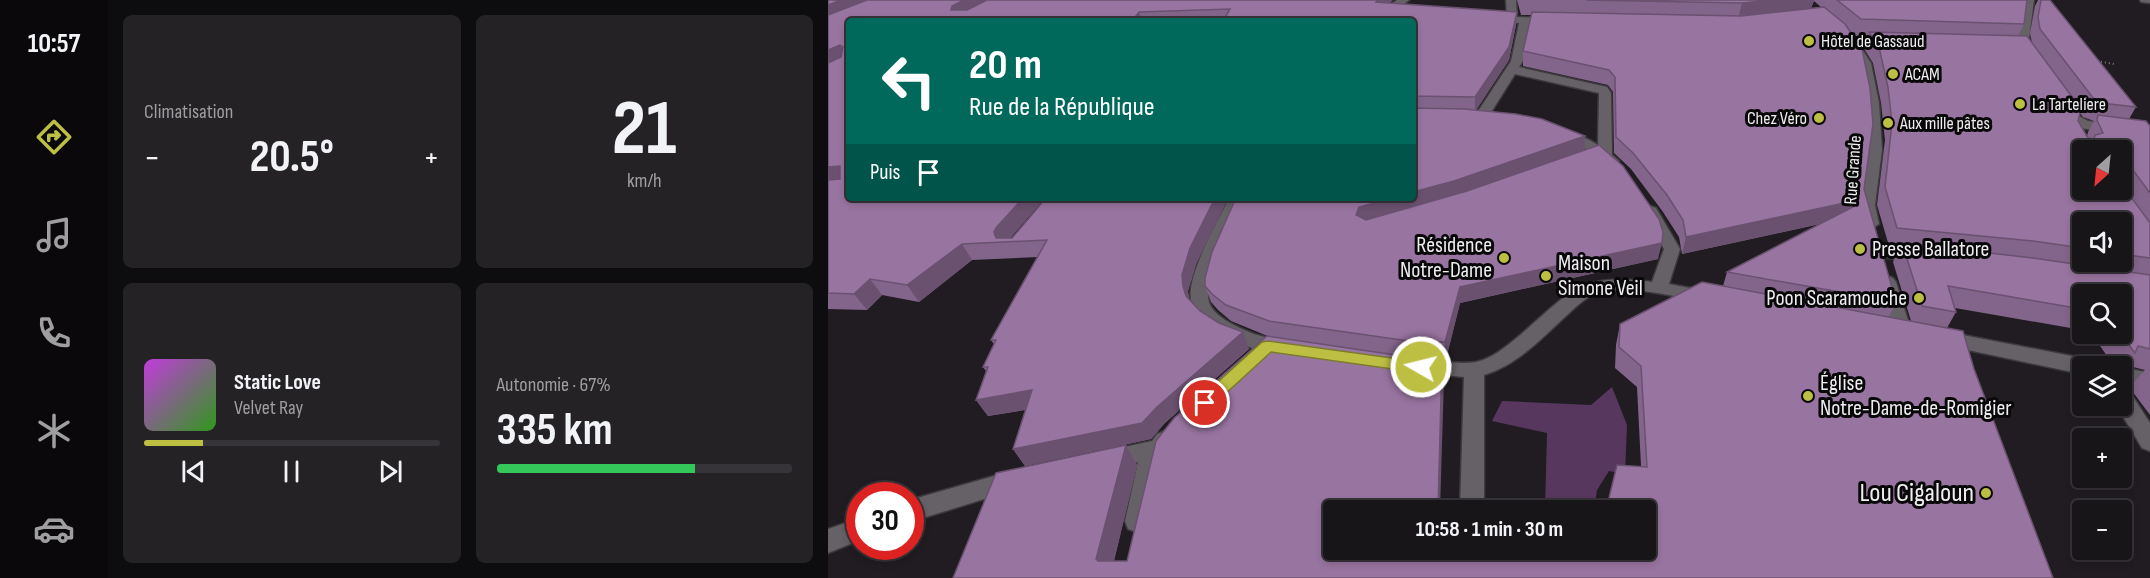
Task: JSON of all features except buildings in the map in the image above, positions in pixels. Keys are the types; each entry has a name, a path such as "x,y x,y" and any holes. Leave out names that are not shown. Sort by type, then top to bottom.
{"street":[{"path":"1379,18 1404,0"},
{"path":"1511,0 1512,20"},
{"path":"2029,0 2020,46 2040,70"},
{"path":"2145,0 2150,0"},
{"path":"1389,11 1411,13"},
{"path":"1489,18 1568,22"},
{"path":"1464,118 1487,119 1517,61 1525,20"},
{"name":"Rue Grande","path":"1853,39 1866,63 1873,103 1875,150 1867,205 1901,330"},
{"path":"1511,69 1603,90 1605,93 1605,156"},
{"path":"2058,97 2079,130 2150,134"},
{"path":"1550,130 1576,139 1605,156 1623,171"},
{"path":"1640,195 1670,242 1672,249 1659,288"},
{"path":"1237,201 1200,280 1198,296 1205,311 1220,324 1243,337 1268,346 1303,351"},
{"path":"1878,252 1937,259"},
{"path":"1397,364 1474,370 1504,359 1589,288 1617,284 1659,288 1728,300"},
{"path":"1878,326 2072,364"},
{"path":"1251,361 1268,346"},
{"path":"1472,500 1474,370"},
{"path":"2132,377 2150,381"},
{"path":"2132,413 2150,442"},
{"path":"1132,543 1149,464 1158,449 1183,423"},
{"path":"1092,463 1158,449"},
{"path":"924,507 982,488 1036,475"},
{"path":"828,541 846,535"},
{"path":"1471,578 1472,560"}],"path":[{"path":"2093,60 2114,64"}],"shaded area":[{"path":"1612,387 1627,425 1625,474 1609,471 1597,490 1596,500 1545,500 1547,433 1492,421 1502,401 1591,405"}],"place":[{"name":"Hôtel de Gassaud","path":"1809,41"},
{"name":"ACAM","path":"1893,74"},
{"name":"La Tarteliere","path":"2020,104"},
{"name":"Chez Véro","path":"1819,118"},
{"name":"Aux mille pâtes","path":"1888,123"},
{"name":"Presse Ballatore","path":"1860,249"},
{"name":"Résidence Notre-Dame","path":"1504,258"},
{"name":"Maison Simone Veil","path":"1546,276"},
{"name":"Poon Scaramouche","path":"1919,298"},
{"name":"Église Notre-Dame-de-Romigier","path":"1808,396"},
{"name":"Lou Cigaloun","path":"1986,493"}],"route":[{"path":"1205,403 1268,346 1421,367"}]}
